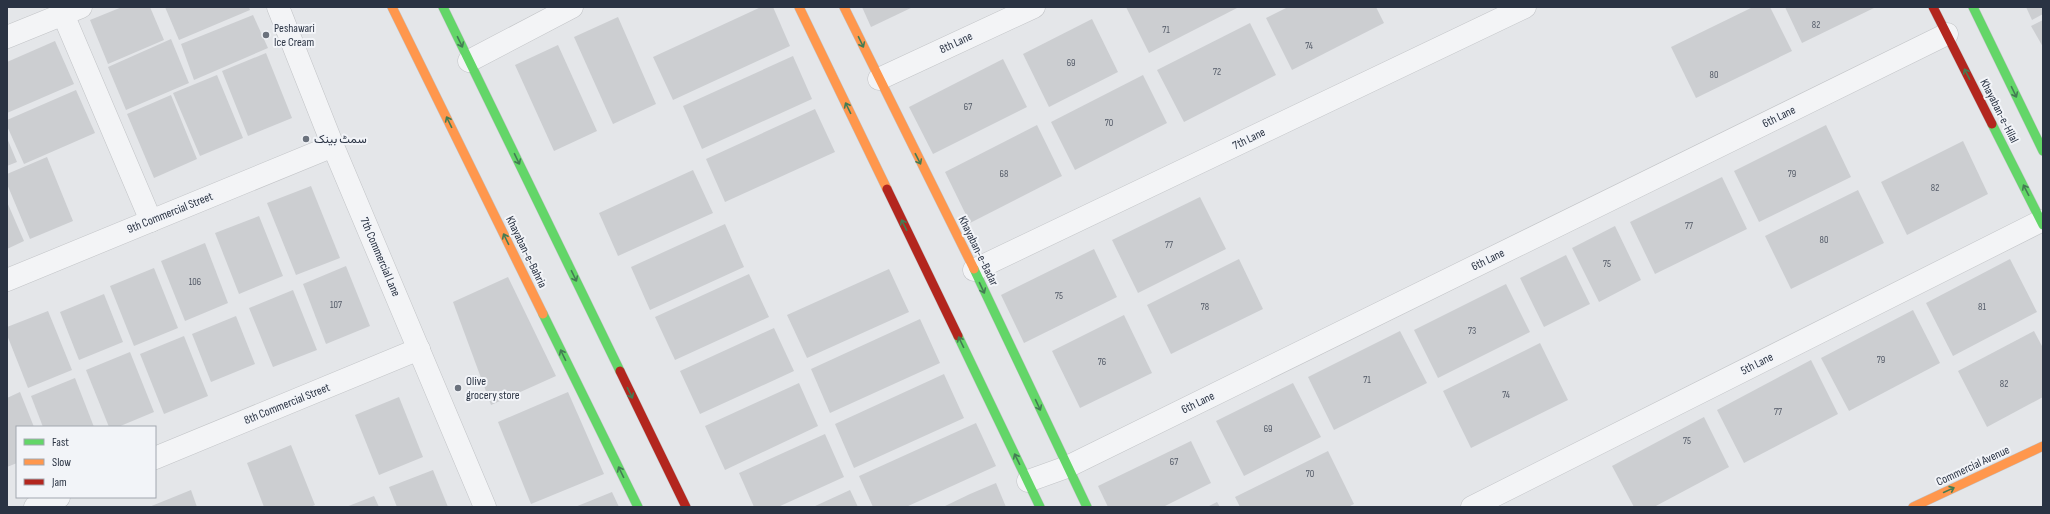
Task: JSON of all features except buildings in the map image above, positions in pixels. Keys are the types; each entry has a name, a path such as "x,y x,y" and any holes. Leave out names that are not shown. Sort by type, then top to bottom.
{"main road":[{"name":"Khayaban-e-Bahria","path":"392,7 638,507"},
{"path":"443,7 686,507"},
{"path":"799,7 1040,507"},
{"name":"Khayaban-e-Badar","path":"844,7 974,270 1086,507"},
{"name":"Khayaban-e-Hilal","path":"1933,7 2042,223"},
{"path":"1973,7 2043,151"},
{"name":"Commercial Avenue","path":"1913,507 2043,446"}],"street":[{"name":"7th Commercial Lane","path":"278,7 333,146 485,507"},
{"path":"469,61 572,7"},
{"name":"8th Lane","path":"879,79 1034,7"},
{"name":"7th Lane","path":"974,270 1525,7"},
{"path":"7,37 72,11 151,221"},
{"name":"6th Lane","path":"1028,481 1068,467 1946,34"},
{"name":"9th Commercial Street","path":"7,280 333,146"},
{"name":"5th Lane","path":"1472,507 2042,223"},
{"name":"8th Commercial Street","path":"156,458 419,349"},
{"path":"35,507 57,498"}],"traffic: fast":[{"path":"443,7 620,371"},
{"path":"1973,7 2043,151"},
{"path":"1992,124 2043,225"},
{"path":"974,269 1087,507"},
{"path":"543,314 638,507"},
{"path":"958,336 1040,507"}],"traffic: slow":[{"path":"392,7 543,314"},
{"path":"799,7 887,189"},
{"path":"844,7 974,269"},
{"path":"1913,507 2043,446"}],"traffic: jam":[{"path":"1933,7 1992,124"},
{"path":"887,189 958,336"},
{"path":"620,371 686,507"}],"place":[{"name":"Peshawari Ice Cream","path":"266,35"},
{"name":"سمٹ بینک","path":"306,139"},
{"name":"Olive grocery store","path":"458,388"}]}
